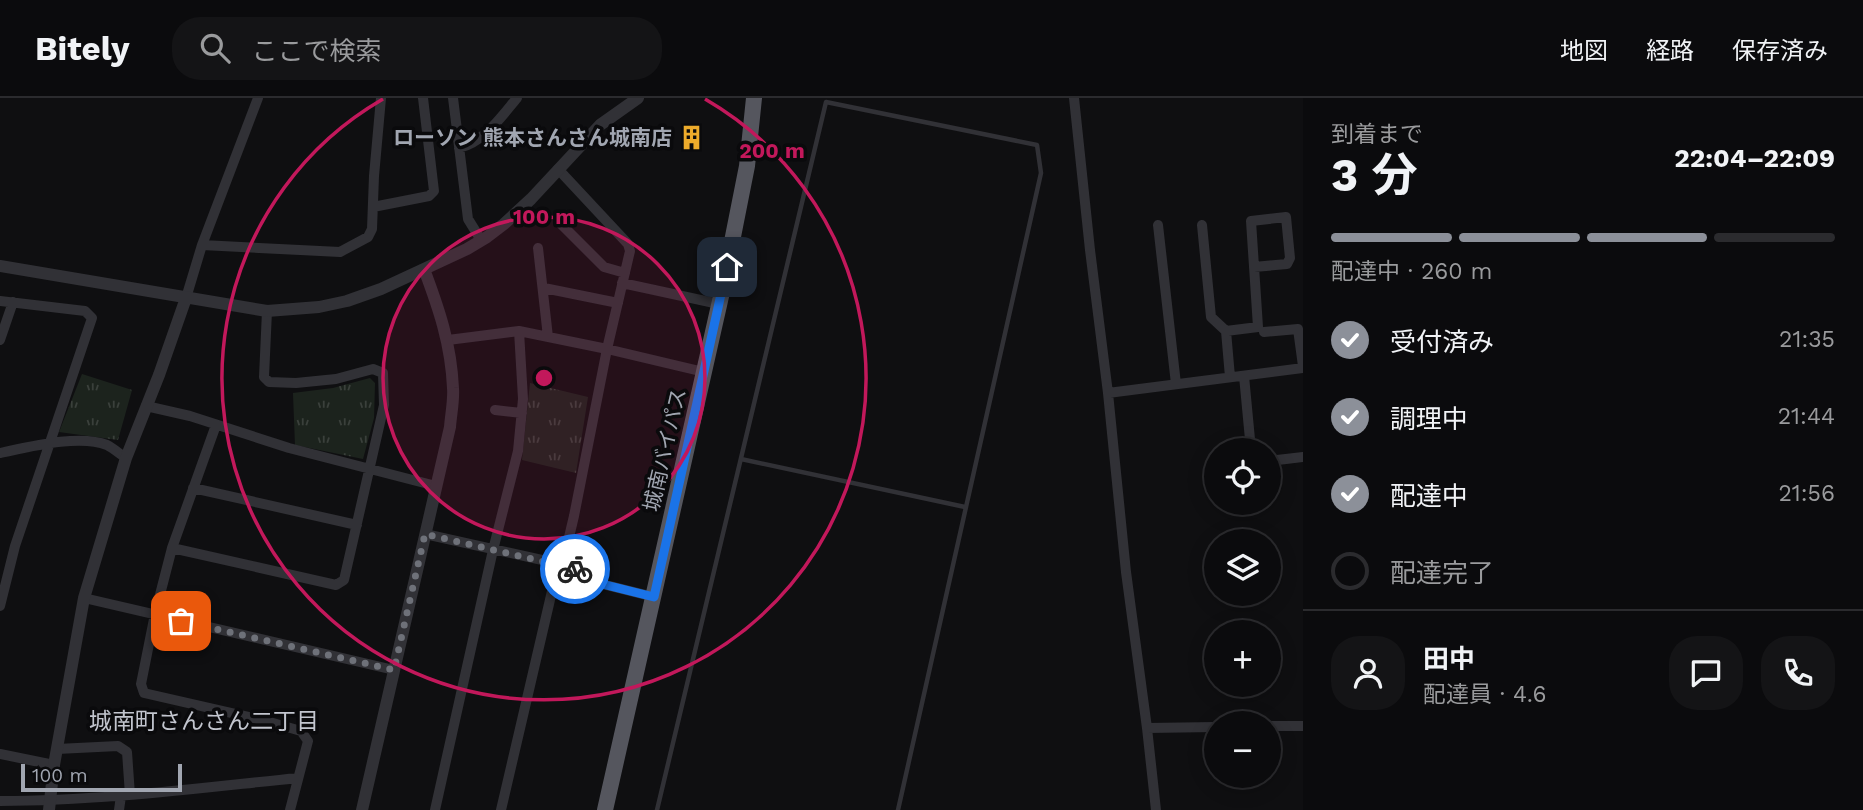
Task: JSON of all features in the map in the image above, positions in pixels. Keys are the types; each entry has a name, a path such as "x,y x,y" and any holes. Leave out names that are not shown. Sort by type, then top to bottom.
{"highway":[{"name":"城南バイパス","path":"605,810 719,304 747,166 754,98"}],"street":[{"path":"49,806 84,598 126,458 258,98"},
{"path":"202,245 340,252 368,237 372,229 381,98"},
{"path":"373,207 429,196 434,191 423,98"},
{"path":"453,98 468,219 481,240"},
{"path":"459,148 468,146 491,129 517,98"},
{"path":"0,266 267,311 319,307 347,301 382,289 467,249 504,224 600,125 638,98"},
{"path":"1074,98 1126,572 1156,810"},
{"path":"500,810 559,564 565,554 575,516 607,349 630,251 628,244 558,169"},
{"path":"1226,331 1258,327 1254,267 1251,221 1286,217 1290,258 1287,264 1254,267"},
{"path":"561,224 604,267 624,278 719,304"},
{"path":"1158,225 1175,384"},
{"path":"1202,225 1212,317 1226,331 1230,377"},
{"path":"538,248 548,337"},
{"path":"362,810 450,426 453,389 448,340 424,269"},
{"path":"544,288 618,303"},
{"path":"0,301 85,311 92,318 15,546 0,606"},
{"path":"0,340 13,302"},
{"path":"172,548 336,585 345,580 384,405 383,373 373,369 336,379 296,383 269,382 264,377 267,311"},
{"path":"1108,393 1303,367 1298,329 1264,332"},
{"path":"448,340 519,331 704,372"},
{"path":"435,810 518,451 522,413 519,331"},
{"path":"1244,376 1250,438"},
{"path":"146,406 190,416 289,448 436,486"},
{"path":"495,410 522,413"},
{"path":"216,425 172,548 141,684 144,693 301,731 307,741 290,810"},
{"path":"0,453 48,443 81,441 107,445 126,458"},
{"path":"1281,460 1303,457"},
{"path":"193,488 357,526"},
{"path":"425,534 559,564 584,572 606,585 654,597"},
{"path":"84,598 394,670"},
{"path":"1281,726 1303,726"},
{"path":"1147,728 1204,727"},
{"path":"57,749 118,746 127,752 125,796 119,810"},
{"path":"0,754 54,765"},
{"path":"0,802 49,806 298,778"}],"lane":[{"path":"657,810 826,102 1037,145 1041,173 898,810"},
{"path":"741,459 965,507"}],"green space":[{"path":"82,374 132,390 118,440 59,432"},
{"path":"370,378 375,383 374,418 363,459 295,445 293,393 333,388"},
{"path":"530,383 588,397 576,473 522,460"}],"way so far":[{"path":"181,621 394,670 425,534 575,569"}],"place":[{"name":"ローソン 熊本さんさん城南店","path":"692,138"}],"district":[{"name":"城南町さんさん二丁目","path":"204,721"}],"route":[{"path":"575,569 606,585 654,597 727,267"}]}
